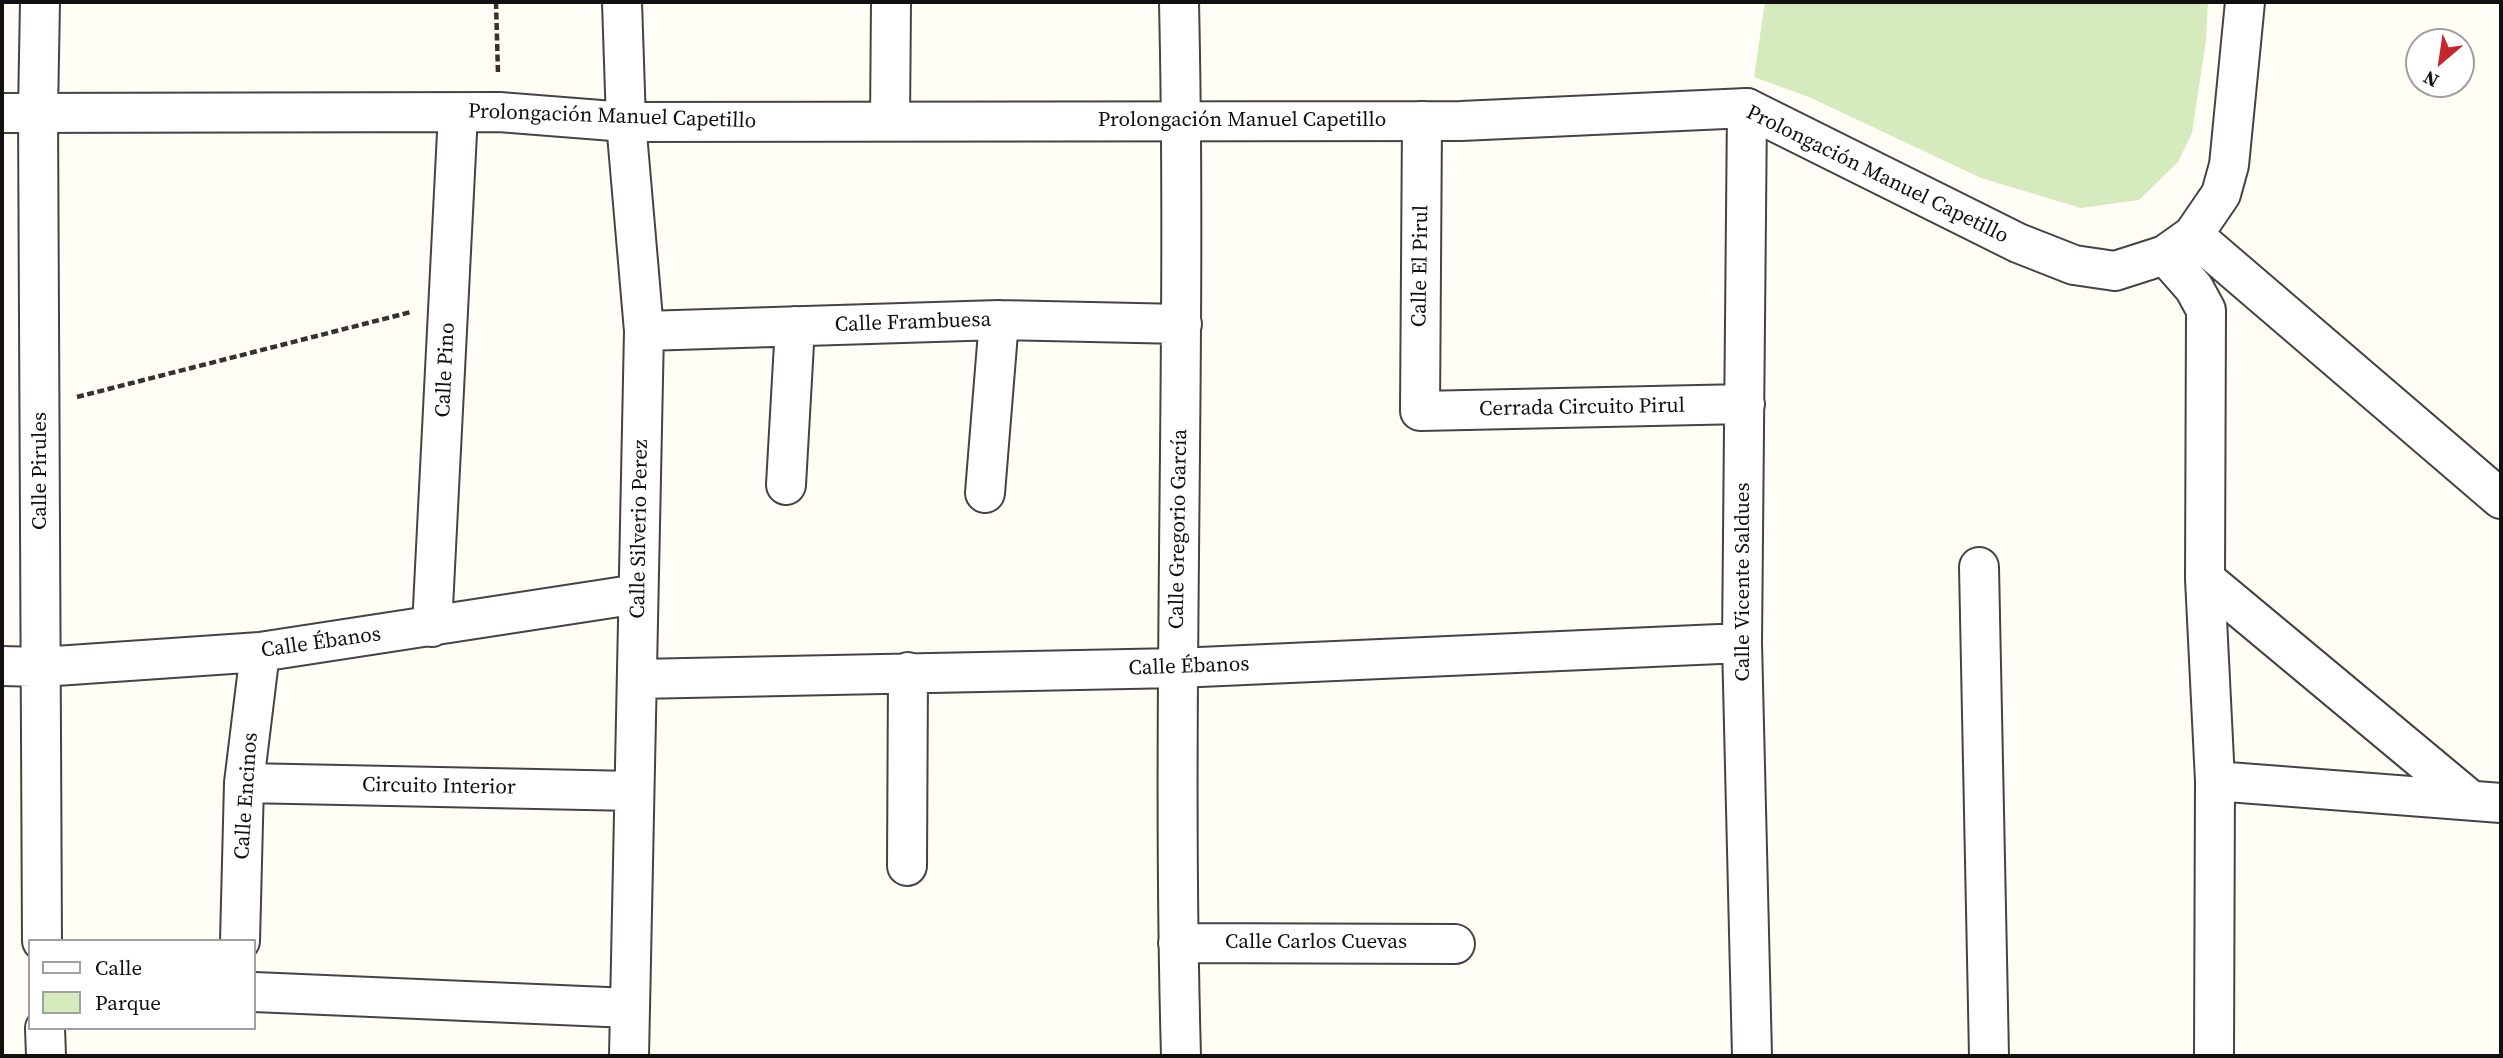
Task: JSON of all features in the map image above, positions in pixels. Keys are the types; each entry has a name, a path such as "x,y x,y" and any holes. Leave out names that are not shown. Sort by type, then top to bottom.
{"street":[{"name":"Calle Pirules","path":"40,2 20,112 41,406 43,939"},
{"name":"Calle Silverio Perez","path":"622,2 626,122 644,331 629,1056"},
{"path":"890,121 891,2"},
{"name":"Calle Gregorio García","path":"1178,2 1182,324 1177,668 1181,1056"},
{"path":"2179,245 2221,194 2229,166 2245,2"},
{"name":"Prolongación Manuel Capetillo","path":"20,112 499,112 626,122 1422,121 1746,108 2018,243 2074,265 2115,271 2179,245"},
{"name":"Calle Vicente Saldues","path":"1746,108 1742,643 1752,1056"},
{"name":"Calle Pino","path":"432,626 458,113"},
{"name":"Calle El Pirul","path":"1420,411 1422,121"},
{"path":"2179,245 2501,499"},
{"path":"2179,245 2194,288 2206,310 2206,579 2215,781 2214,1056"},
{"path":"985,494 999,320"},
{"name":"Calle Frambuesa","path":"644,331 999,320 1182,324"},
{"path":"786,485 795,326"},
{"name":"Cerrada Circuito Pirul","path":"1420,411 1745,404"},
{"path":"1979,567 1989,1056"},
{"path":"2206,579 2484,800"},
{"name":"Calle Ébanos","path":"2,666 41,667 260,652 638,594"},
{"name":"Calle Ébanos","path":"637,679 1177,668 1742,643"},
{"name":"Calle Encinos","path":"240,939 244,783 260,652"},
{"path":"907,866 908,672"},
{"path":"2215,781 2484,800"},
{"name":"Circuito Interior","path":"244,783 634,791"},
{"name":"Calle Carlos Cuevas","path":"1178,943 1455,944"},
{"path":"256,992 630,1008"},
{"path":"45,1030 46,1056"}],"path":[{"path":"496,2 499,112"},
{"path":"41,406 449,303"}],"green space":[{"path":"1765,2 2208,2 2206,40 2192,133 2178,162 2139,200 2081,208 1981,178 1809,97 1754,77"}]}
